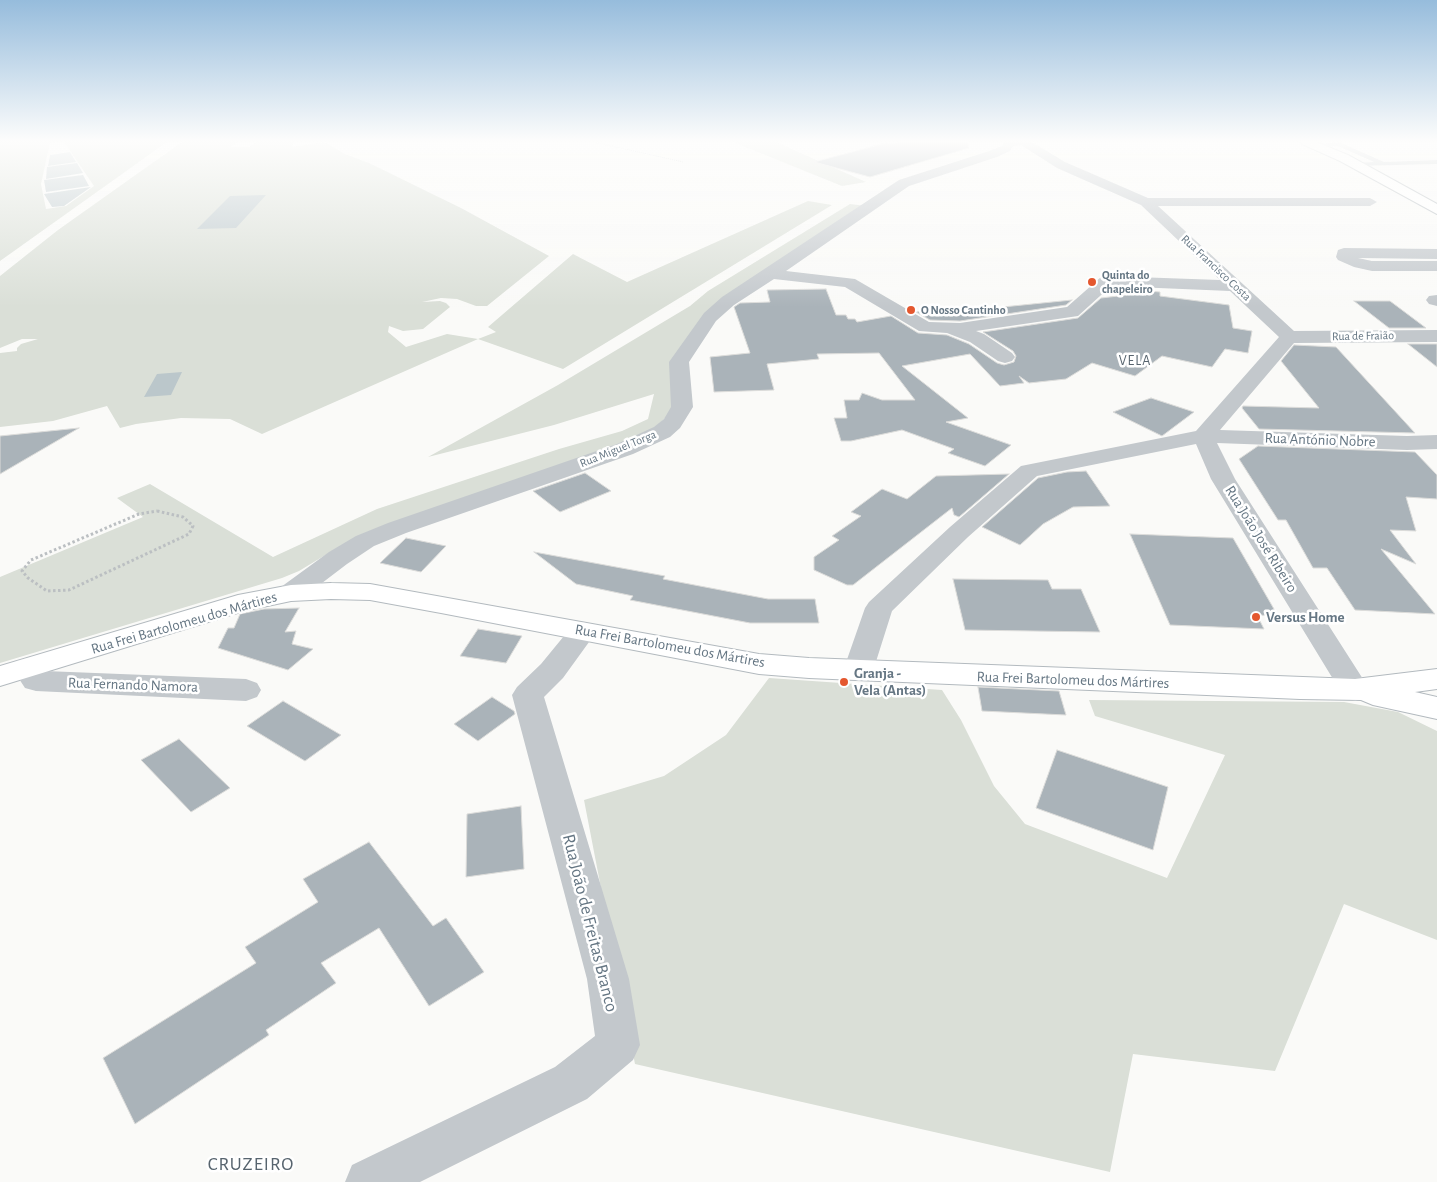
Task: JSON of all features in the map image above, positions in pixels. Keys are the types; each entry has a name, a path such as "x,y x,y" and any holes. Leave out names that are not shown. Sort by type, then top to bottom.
{"street":[{"name":"Rua Miguel Torga","path":"291,593 338,558 365,541 397,528 598,458 662,432 672,423 682,407 683,391 679,362 692,341 718,309 883,197"},
{"name":"Rua Francisco Costa","path":"1135,197 1146,202 1290,337"},
{"path":"1413,197 1437,210"},
{"path":"1421,202 1437,201"},
{"path":"1146,202 1370,202"},
{"path":"1437,254 1344,253 1344,257 1354,262 1372,266 1437,266"},
{"path":"771,274 849,283 925,327 960,328 1072,312 1107,281 1235,286"},
{"path":"949,327 977,338 1005,357"},
{"name":"Rua de Fraião","path":"1290,337 1437,336"},
{"path":"1203,436 1290,337"},
{"name":"Rua António Nobre","path":"858,671 879,608 960,532 1030,471 1203,436 1407,443 1437,442"},
{"name":"Rua João José Ribeiro","path":"1203,436 1223,479 1355,690"},
{"name":"Rua Frei Bartolomeu dos Mártires","path":"14,672 238,604 291,593 331,591 370,592 759,664 858,671 1355,690 1437,679"},
{"name":"Rua João de Freitas Branco","path":"369,1182 571,1082 618,1045 608,979 528,695 552,671 583,631"},
{"name":"Rua Fernando Namora","path":"14,672 36,681 246,690"},
{"name":"Rua Frei Bartolomeu dos Mártires","path":"1355,690 1437,708"}],"path":[{"path":"157,511 172,513 183,517 193,526 189,534 121,566 69,590 48,592 28,578 22,571 32,560 139,514 157,511"}],"shaded area":[{"path":"0,197 44,197 46,209 66,206 78,197 90,197 0,261"},
{"path":"46,197 77,197 64,206 52,207"},
{"path":"104,197 439,197 549,256 487,306 476,306 457,299 441,298 422,302 440,301 450,307 423,329 403,331 389,326 388,332 406,347 447,334 478,339 262,434 230,419 181,418 120,428 107,406 53,421 0,427 0,353 17,351 21,344 38,339 22,339 0,348 0,276 58,230"},
{"path":"229,197 264,197 236,228 197,229"},
{"path":"808,201 832,205 563,369 478,339 496,332 488,327 573,254 627,282"},
{"path":"850,204 866,206 685,340 676,406 653,431 342,545 299,571 282,578 0,663 0,577 143,517 117,498 150,484 273,557 377,509 559,449 622,431 648,419 654,394 554,425 428,457 558,385 690,306 708,291"},
{"path":"182,372 171,395 144,397 157,374"},
{"path":"769,678 942,690 961,720 994,786 1025,824 1167,878 1225,755 1095,716 1089,700 1344,702 1398,712 1437,731 1437,940 1344,904 1275,1071 1133,1054 1110,1172 635,1064 584,800 664,776 726,735"}],"building":[{"path":"826,289 836,315 846,315 848,319 855,319 857,322 891,316 918,333 947,335 969,344 997,363 1004,365 1014,362 1016,356 1013,351 983,332 1078,318 1101,298 1127,295 1127,289 1160,292 1160,296 1229,305 1233,328 1252,331 1248,353 1225,349 1212,367 1162,356 1135,376 1092,363 1066,379 1029,383 1019,376 1024,383 1000,386 970,354 902,366 968,418 946,422 1011,445 985,466 948,453 954,449 902,430 851,441 841,441 834,418 847,418 844,400 859,400 862,393 882,400 915,400 879,353 817,354 819,359 767,364 774,390 714,392 710,357 750,353 734,307 740,303 770,302 767,290"},
{"path":"1072,300 1066,305 960,321 930,320 916,312 958,308 963,311"},
{"path":"1354,301 1390,301 1426,328 1389,328"},
{"path":"1408,344 1437,344 1437,367"},
{"path":"1294,345 1336,347 1415,433 1259,429 1242,408 1243,406 1319,408 1281,361"},
{"path":"1151,398 1194,412 1162,436 1113,412"},
{"path":"79,428 0,474 0,436"},
{"path":"1258,446 1415,452 1437,475 1437,499 1406,497 1416,531 1390,530 1416,564 1381,549 1435,614 1355,610 1327,568 1313,568 1286,520 1278,520 1239,459"},
{"path":"1086,471 1110,506 1073,507 1043,524 1020,545 982,527 1038,478 1067,472"},
{"path":"585,473 611,491 560,512 533,491"},
{"path":"1009,474 959,517 954,515 952,508 853,585 847,585 814,570 814,557 839,540 832,536 861,516 851,512 882,489 907,499 936,476"},
{"path":"1130,534 1233,538 1278,616 1257,615 1264,629 1170,625"},
{"path":"406,538 446,546 421,572 380,563"},
{"path":"534,552 665,576 663,579 768,599 815,599 819,623 750,623 630,600 633,596 576,584"},
{"path":"953,579 1048,580 1052,589 1081,589 1100,632 965,630"},
{"path":"299,608 285,632 296,631 292,644 313,649 288,670 218,648 228,628 234,628 240,614 264,609"},
{"path":"478,629 522,636 506,663 460,656"},
{"path":"978,687 1059,691 1066,715 982,711"},
{"path":"492,697 514,711 515,714 478,741 454,724"},
{"path":"283,701 341,735 305,761 247,726"},
{"path":"179,739 230,788 191,812 141,760"},
{"path":"1057,750 1168,787 1153,850 1036,808"},
{"path":"521,806 524,869 466,877 467,814"},
{"path":"369,842 433,926 446,918 484,972 429,1006 379,928 321,963 336,983 266,1030 269,1035 135,1124 103,1058 256,963 245,947 318,902 303,879"}],"place":[{"name":"Quinta do chapeleiro","path":"1092,282"},
{"name":"O Nosso Cantinho","path":"911,310"},
{"name":"Versus Home","path":"1256,617"},
{"name":"Granja - Vela (Antas)","path":"844,682"}],"district":[{"name":"VELA","path":"1135,361"},
{"name":"CRUZEIRO","path":"251,1164"}]}
